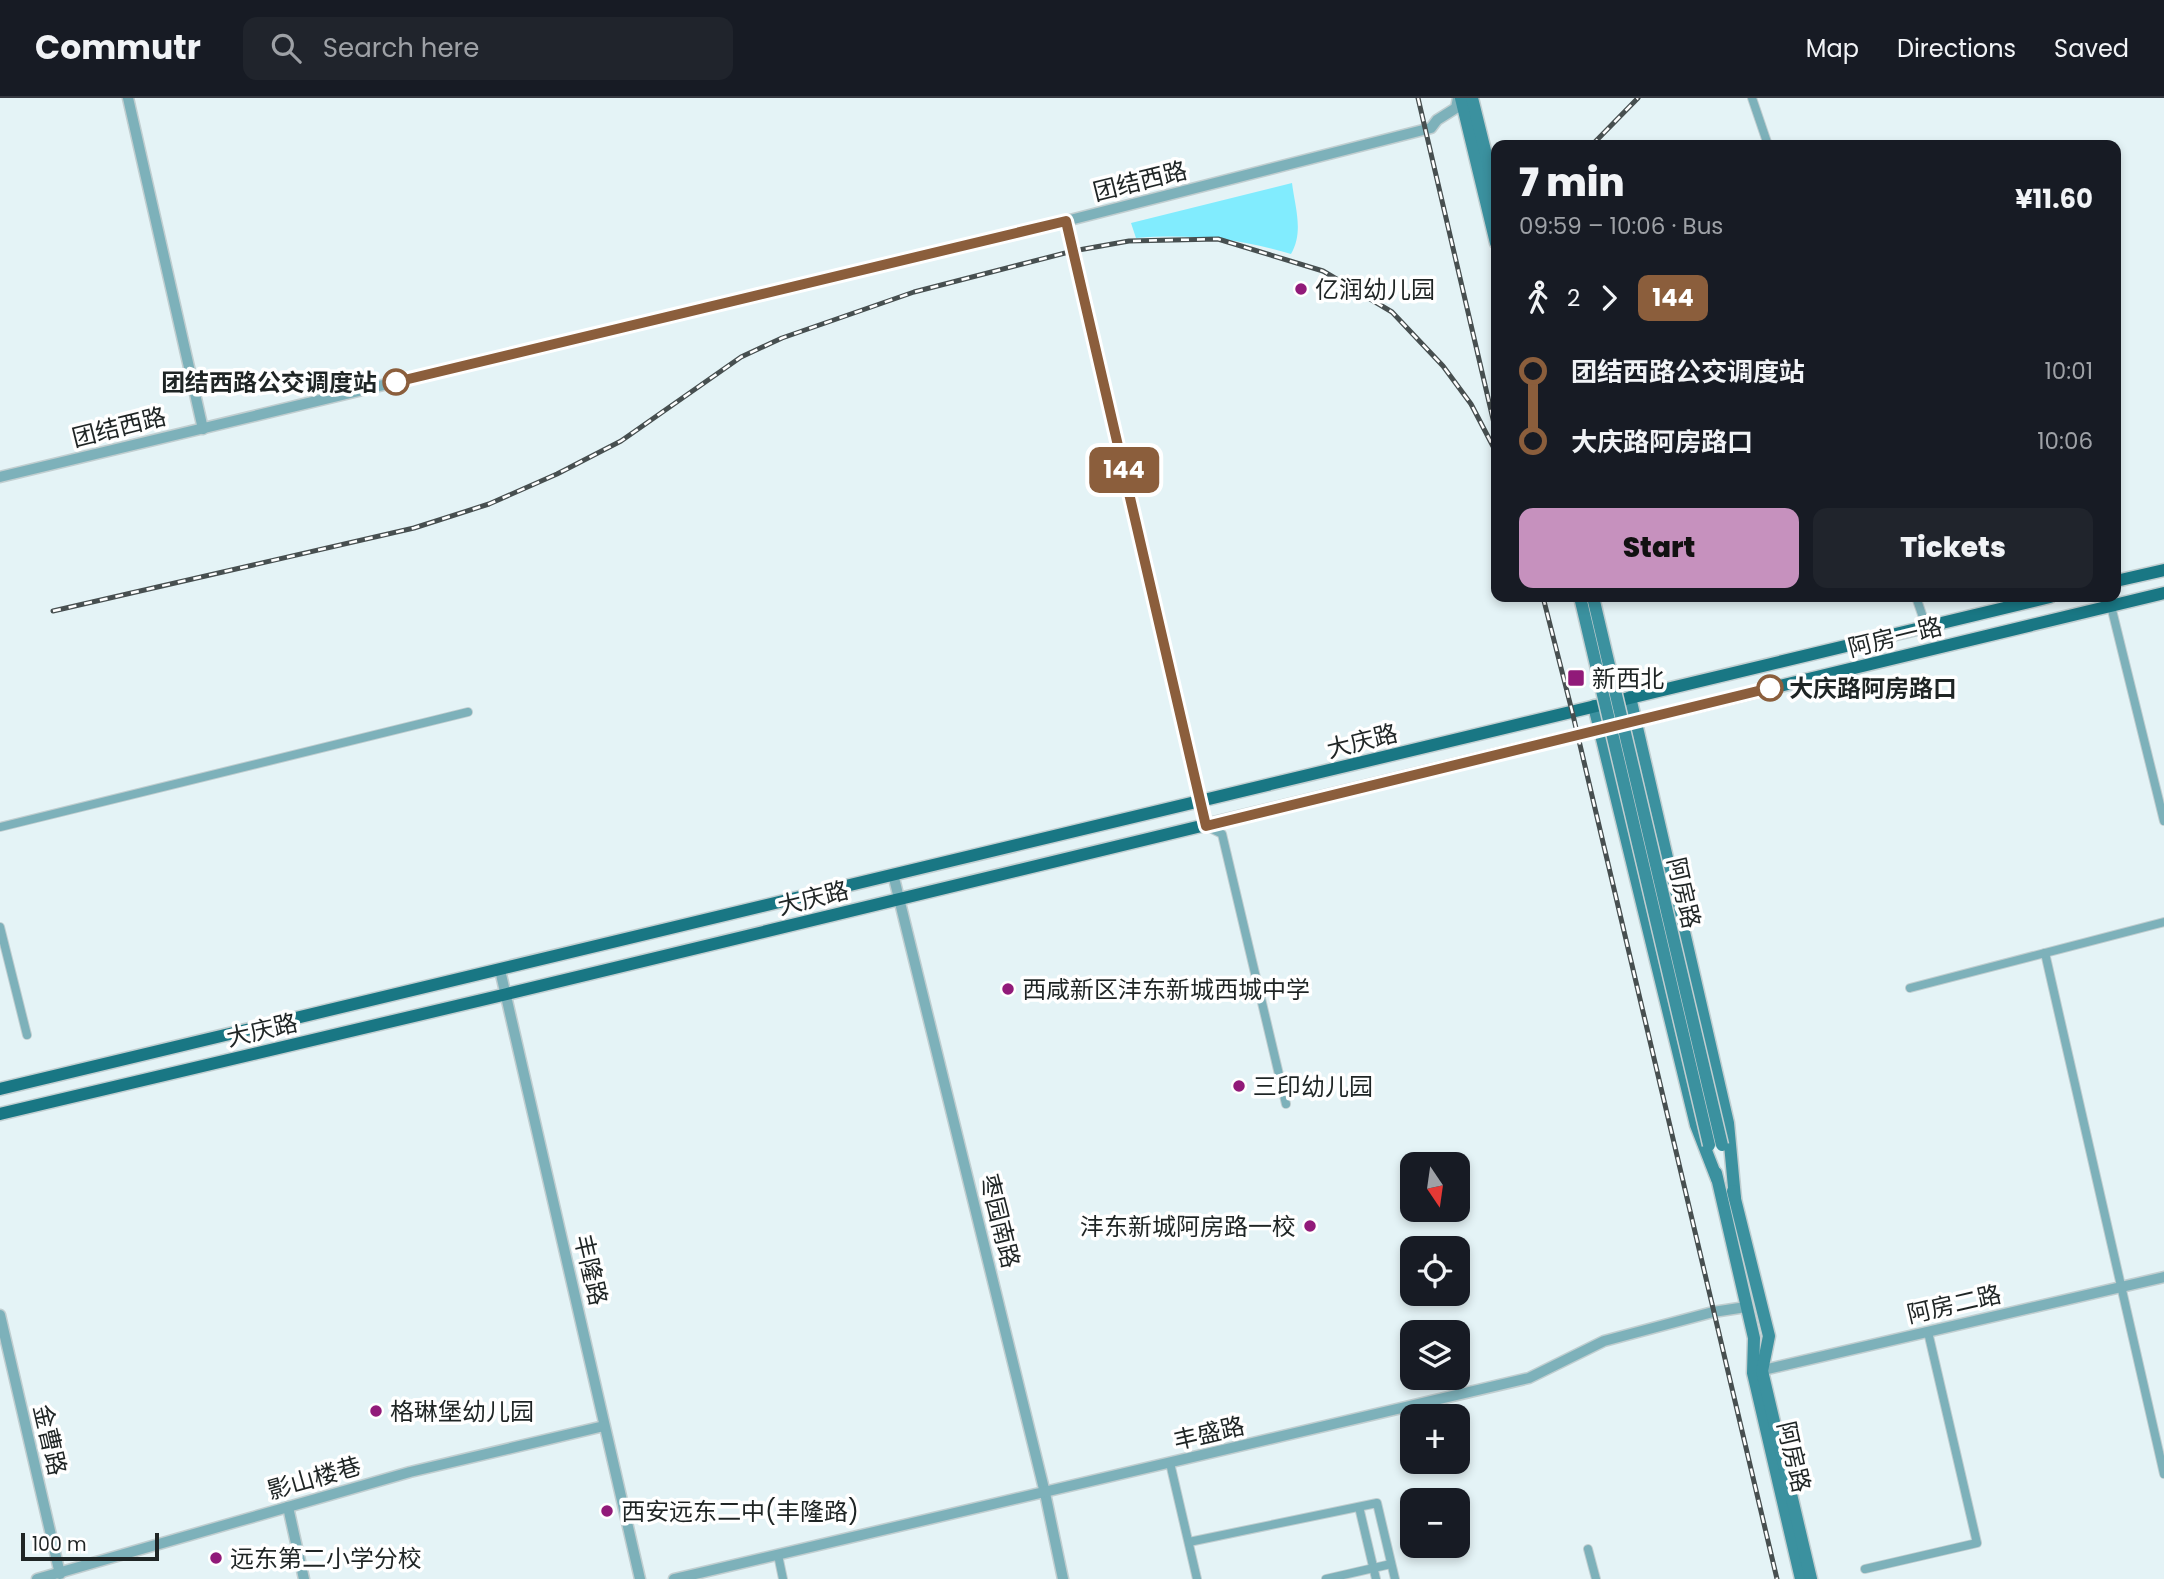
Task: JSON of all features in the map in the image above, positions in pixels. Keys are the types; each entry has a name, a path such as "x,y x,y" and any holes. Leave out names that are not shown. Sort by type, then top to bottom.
{"main road":[{"path":"1459,98 1491,223"},
{"path":"1472,98 1491,175"},
{"path":"2121,580 2164,570"},
{"name":"阿房一路","path":"1636,720 2164,593"},
{"name":"阿房路","path":"1581,602 1716,1145 1735,1198 1769,1336 1757,1372 1811,1579"},
{"name":"阿房路","path":"1594,602 1716,1145 1717,1179"},
{"name":"阿房一路","path":"1630,697 2027,602"},
{"path":"2057,602 2062,618"},
{"path":"2018,604 2024,627"},
{"name":"大庆路","path":"0,1089 1630,697"},
{"name":"阿房路","path":"1630,697 1728,1123 1735,1198"},
{"name":"阿房路","path":"1594,706 1696,1125 1717,1179 1754,1338 1757,1372 1801,1579"},
{"name":"大庆路","path":"0,1114 1206,826 1636,720"}],"street":[{"path":"128,98 203,429"},
{"name":"团结西路","path":"0,477 1066,221 1432,128 1437,120 1456,108 1459,98"},
{"path":"1752,98 1766,140"},
{"path":"1066,221 1206,826 1222,834 1286,1104"},
{"path":"1918,602 1926,626"},
{"path":"2111,606 2164,821"},
{"path":"0,827 468,712"},
{"name":"枣园南路","path":"893,874 1045,1493 1063,1579"},
{"path":"1910,988 2164,922"},
{"path":"0,927 27,1035"},
{"path":"2045,953 2164,1474"},
{"name":"丰隆路","path":"500,970 640,1579"},
{"name":"阿房二路","path":"1757,1372 2164,1277"},
{"name":"丰盛路","path":"674,1579 1529,1378 1604,1341 1713,1312 1746,1307"},
{"name":"金曹路","path":"0,1315 60,1574"},
{"path":"1865,1569 1978,1543 1928,1332"},
{"name":"影山楼巷","path":"37,1579 410,1472 604,1426"},
{"path":"1170,1464 1197,1579"},
{"path":"1189,1542 1377,1503 1395,1579"},
{"path":"288,1507 304,1579"},
{"path":"1359,1507 1376,1579"},
{"path":"1588,1549 1596,1579"},
{"path":"778,1555 783,1579"},
{"path":"1326,1579 1391,1564"}],"shaded area":[{"path":"1292,183 1298,228 1291,254 1214,238 1136,238 1131,223"}],"railway":[{"path":"1418,98 1491,411"},
{"path":"1597,140 1638,98"},
{"path":"53,611 414,528 489,504 557,474 621,441 741,357 782,338 914,292 1073,251 1129,241 1218,239 1323,271 1392,312 1443,366 1471,404 1491,442"},
{"path":"1544,602 1777,1579"}],"bus line":[{"name":"144","path":"396,382 1066,221 1206,826 1770,688"}],"place":[{"name":"亿润幼儿园","path":"1301,289"},
{"name":"团结西路公交调度站","path":"396,382"},
{"name":"新西北","path":"1576,678"},
{"name":"大庆路阿房路口","path":"1770,688"},
{"name":"西咸新区沣东新城西城中学","path":"1008,989"},
{"name":"三印幼儿园","path":"1239,1086"},
{"name":"沣东新城阿房路一校","path":"1310,1226"},
{"name":"格琳堡幼儿园","path":"376,1411"},
{"name":"西安远东二中(丰隆路)","path":"607,1511"},
{"name":"远东第二小学分校","path":"216,1558"}]}
